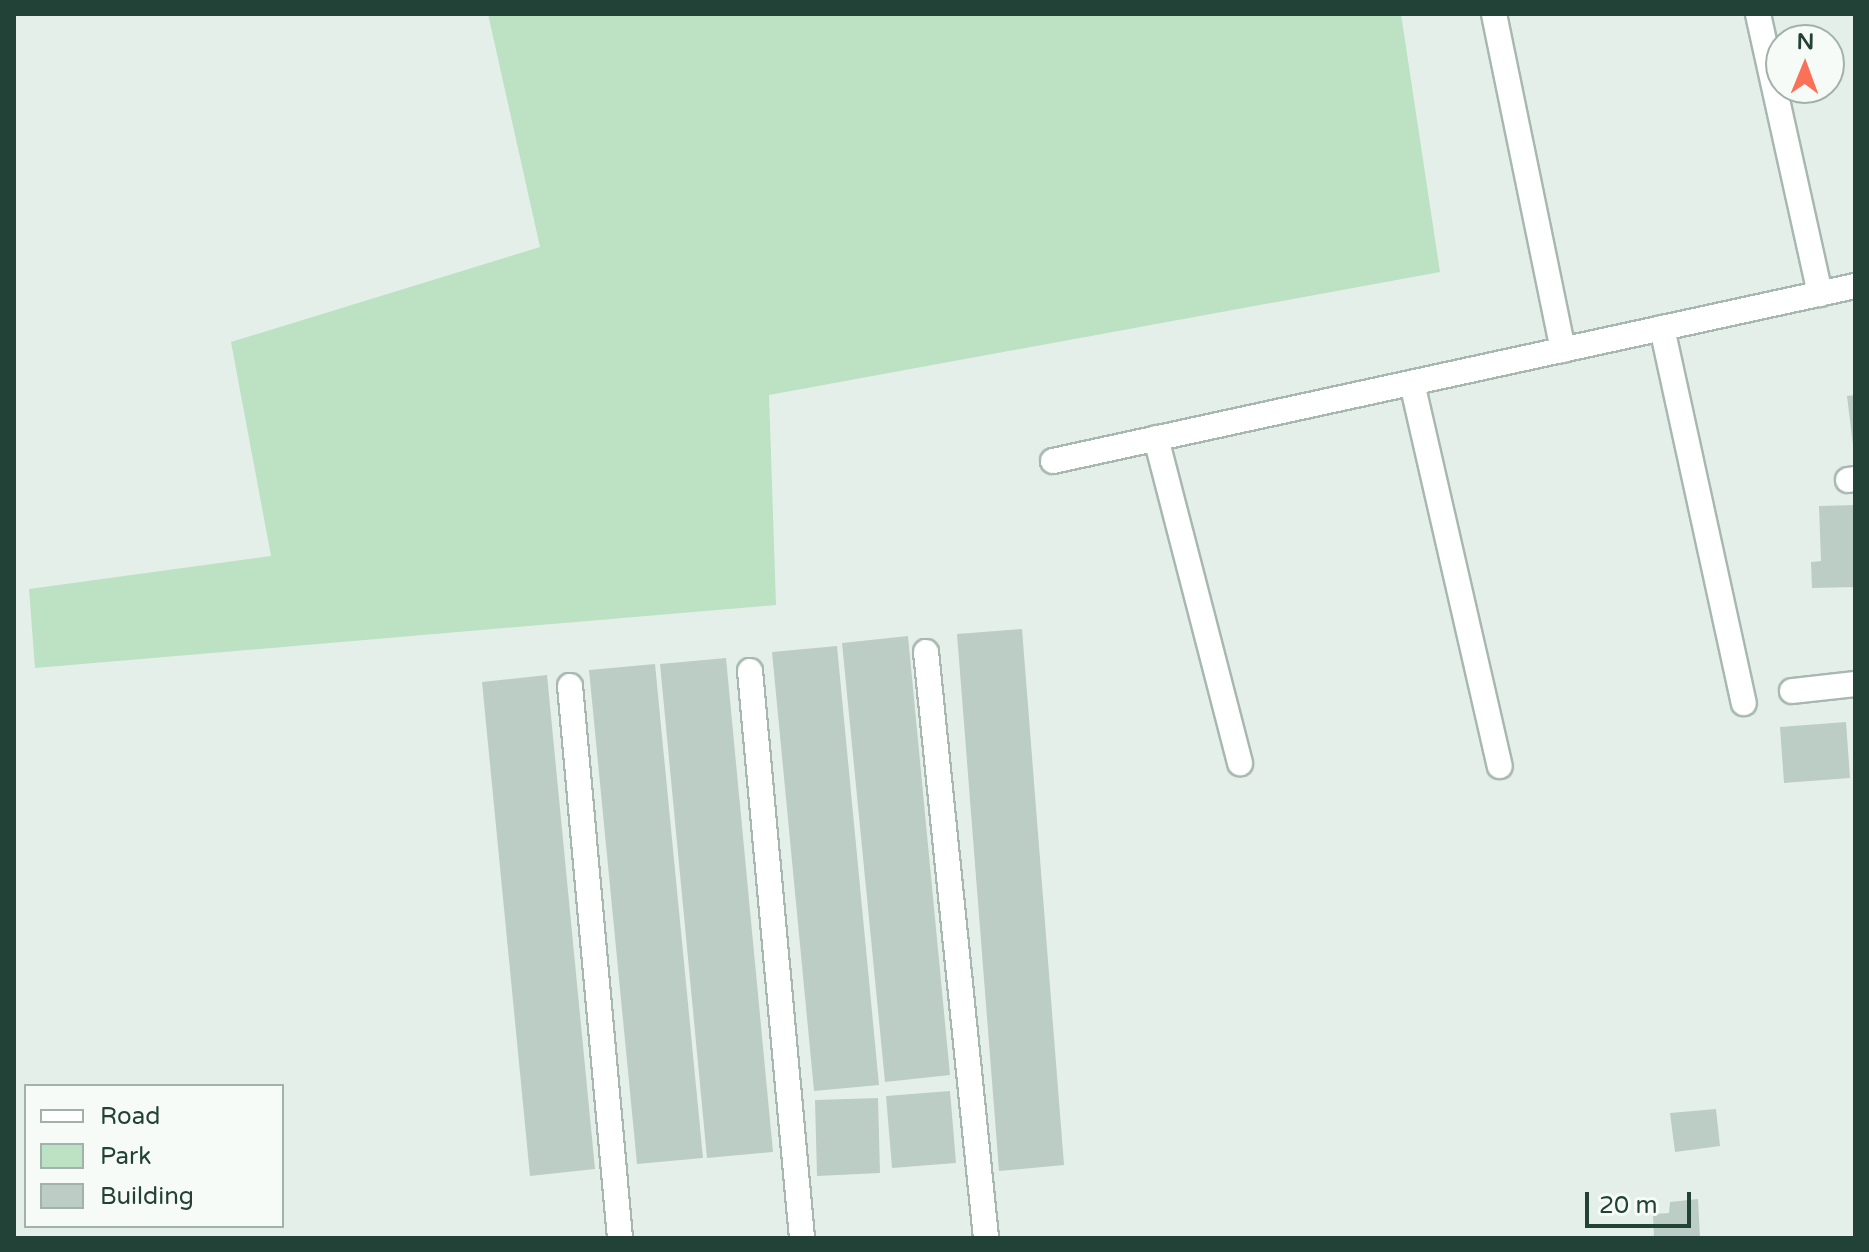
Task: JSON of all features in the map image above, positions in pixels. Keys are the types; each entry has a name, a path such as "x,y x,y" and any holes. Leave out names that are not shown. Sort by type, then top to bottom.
{"street":[{"path":"1494,14 1563,350"},
{"path":"1758,14 1820,294"},
{"path":"1053,461 1855,286"},
{"path":"1662,328 1744,703"},
{"path":"1412,383 1500,766"},
{"path":"1156,438 1240,763"},
{"path":"926,652 986,1238"},
{"path":"750,671 802,1238"},
{"path":"1792,691 1855,684"},
{"path":"570,686 620,1238"}],"green space":[{"path":"488,14 1401,14 1440,272 769,395 776,605 35,668 29,589 271,556 231,342 540,247"}],"building":[{"path":"1855,395 1855,445 1853,445 1847,396"},
{"path":"1855,505 1855,587 1812,588 1811,562 1821,561 1819,506"},
{"path":"1022,629 1064,1165 999,1171 957,634"},
{"path":"908,636 950,1075 885,1082 842,643"},
{"path":"837,646 879,1085 814,1091 772,652"},
{"path":"726,658 773,1152 707,1158 660,664"},
{"path":"655,664 703,1158 637,1164 589,670"},
{"path":"547,675 595,1169 530,1176 482,682"},
{"path":"1846,722 1850,778 1784,783 1780,727"},
{"path":"950,1091 956,1163 892,1168 886,1096"},
{"path":"878,1098 880,1173 817,1176 815,1100"},
{"path":"1716,1109 1720,1146 1675,1152 1670,1113"},
{"path":"1698,1199 1700,1238 1654,1238 1653,1214 1669,1213 1670,1202"}]}
